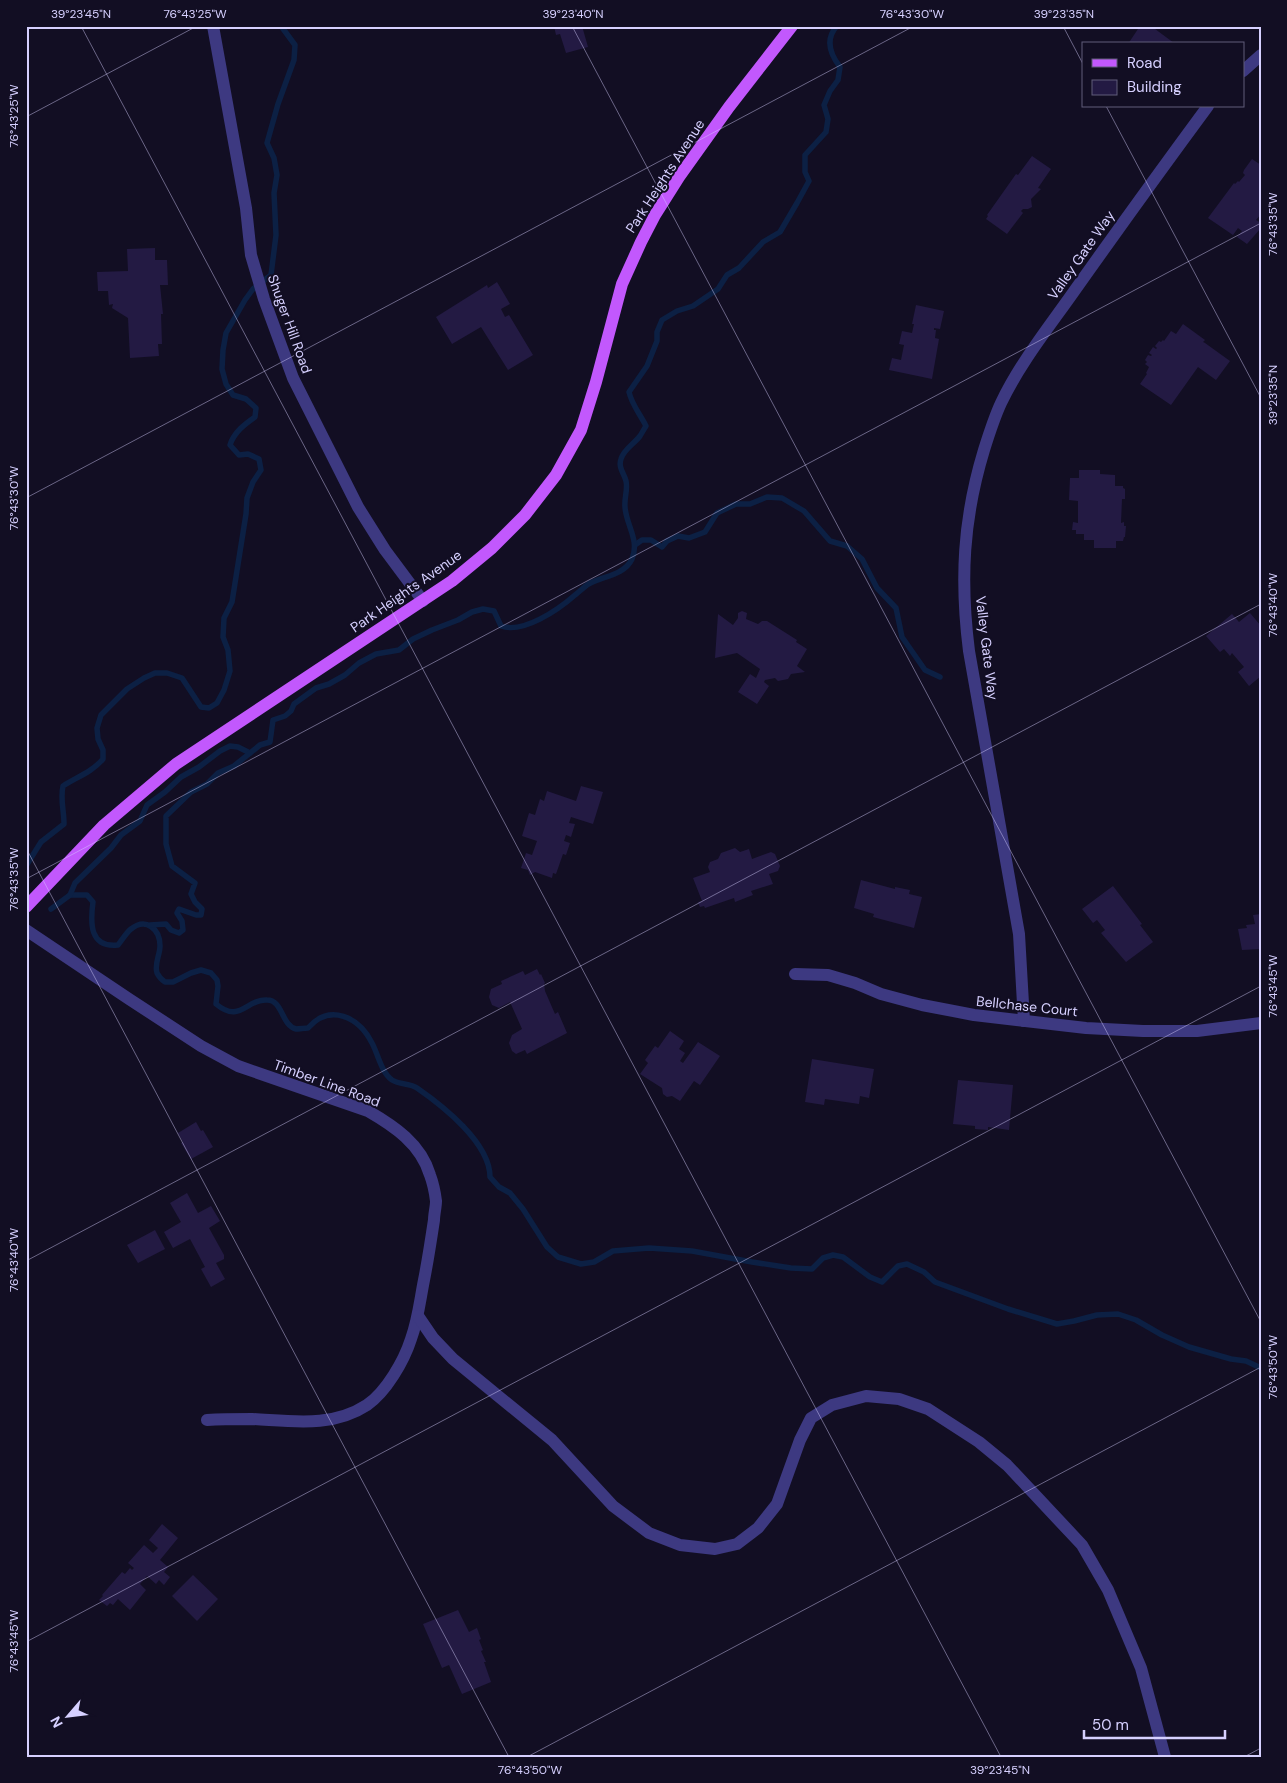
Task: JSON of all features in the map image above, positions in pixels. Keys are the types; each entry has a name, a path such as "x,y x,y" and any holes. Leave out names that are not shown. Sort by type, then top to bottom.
{"main road":[{"name":"Park Heights Avenue","path":"26,907 104,825 176,764 235,723 452,581 492,548 526,515 556,475 581,430 622,284 640,242 679,177 729,107 792,26"}],"street":[{"name":"Shuger Hill Road","path":"213,26 246,208 251,255 264,299 293,378 358,507 385,550 423,601"},
{"path":"1244,70 1261,55"},
{"name":"Valley Gate Way","path":"1024,1021 1019,934 969,651 964,605 964,550 977,473 1000,404 1023,363 1207,108"},
{"name":"Timber Line Road","path":"26,930 201,1046 238,1066 368,1112 405,1136 421,1155 430,1174 436,1202 431,1246 418,1316 411,1340 402,1360 385,1386 368,1404 347,1415 323,1422 294,1423 252,1419 207,1420"},
{"name":"Bellchase Court","path":"795,974 828,975 855,983 881,994 922,1005 974,1015 1086,1028 1197,1031 1261,1023"},
{"path":"418,1316 433,1338 453,1359 552,1440 613,1506 649,1533 680,1545 715,1549 737,1544 758,1528 777,1504 800,1440 811,1418 832,1405 866,1396 899,1399 928,1410 979,1442 1007,1465 1082,1545 1108,1590 1141,1668 1165,1757"}],"building":[{"path":"554,26 582,26 588,47 566,53 560,34 556,35"},
{"path":"1140,26 1151,26 1173,42 1129,42"},
{"path":"1032,156 1051,169 1038,188 1041,189 1031,199 1032,207 1021,211 1023,213 1007,234 986,219 987,215 1016,174 1018,175"},
{"path":"1252,159 1261,165 1261,214 1256,220 1261,223 1261,228 1247,244 1237,237 1242,231 1238,228 1233,235 1208,218 1234,183 1239,182 1245,175 1243,173 1244,170"},
{"path":"155,248 155,260 167,260 168,285 160,285 163,314 161,314 162,344 158,344 159,356 130,358 128,318 112,308 113,304 109,305 108,291 98,291 97,272 128,271 127,249"},
{"path":"497,282 510,304 501,309 505,317 509,315 533,355 508,370 481,327 452,344 436,317 487,285 488,288"},
{"path":"916,305 944,311 940,329 934,328 936,330 935,338 939,339 932,379 889,370 892,358 901,360 904,345 899,344 902,331 912,333"},
{"path":"1183,324 1205,340 1203,342 1230,361 1216,380 1198,367 1171,405 1140,384 1147,374 1149,367 1145,364 1147,362 1145,360 1148,355 1152,355 1149,353 1153,347 1156,349 1155,346 1159,341 1164,341 1171,331 1176,334"},
{"path":"1079,470 1100,470 1100,474 1115,475 1115,486 1123,486 1125,489 1125,499 1122,499 1121,523 1124,522 1124,526 1126,526 1125,537 1123,541 1116,541 1116,548 1094,548 1094,540 1084,540 1084,534 1076,534 1076,530 1072,530 1073,522 1078,523 1078,501 1069,500 1070,478 1079,478"},
{"path":"742,611 747,613 746,619 758,624 762,621 767,621 797,640 796,642 807,649 797,666 805,672 791,674 788,679 778,681 775,678 765,680 764,682 769,686 757,704 738,692 750,674 756,678 760,669 737,653 715,658 718,614 733,625 738,618 738,613"},
{"path":"1250,613 1261,626 1261,633 1259,635 1261,637 1261,676 1249,686 1238,672 1244,667 1232,653 1230,656 1224,649 1220,652 1206,636 1232,614 1239,622"},
{"path":"581,786 603,792 593,824 571,817 569,823 575,824 571,837 566,835 564,841 570,843 566,855 563,854 556,874 553,873 552,878 535,872 530,875 528,870 521,868 526,853 532,855 537,841 522,836 529,813 535,815 540,799 544,801 547,791 576,801"},
{"path":"735,848 740,852 749,849 752,859 771,852 775,854 780,866 778,871 769,874 773,884 751,891 753,895 735,902 734,898 705,908 704,906 700,907 698,902 702,901 693,878 710,872 708,867 710,862 718,859 721,853"},
{"path":"861,880 895,889 895,887 910,890 909,894 922,897 914,928 873,917 874,914 854,908"},
{"path":"1113,886 1142,924 1140,925 1153,942 1126,962 1101,933 1105,930 1097,920 1093,923 1082,909"},
{"path":"1261,914 1261,949 1242,950 1238,929 1247,928 1246,925 1255,924 1253,915"},
{"path":"537,969 545,983 545,991 555,1014 558,1012 567,1033 527,1054 525,1050 516,1054 512,1051 509,1043 512,1035 522,1029 510,1002 499,1008 492,1005 489,997 491,989 502,984 501,981 523,971 525,975"},
{"path":"670,1031 684,1041 679,1049 685,1053 680,1061 683,1063 698,1042 720,1056 700,1085 694,1081 680,1101 672,1096 667,1097 663,1094 662,1088 640,1074 648,1063 645,1060 655,1046 658,1048"},
{"path":"812,1059 874,1069 869,1098 860,1096 859,1104 825,1099 824,1105 805,1102"},
{"path":"958,1080 1013,1085 1009,1130 988,1127 988,1130 975,1129 975,1126 953,1124"},
{"path":"196,1122 213,1147 191,1159 181,1143 183,1142 178,1133"},
{"path":"187,1193 198,1213 211,1206 220,1221 209,1228 224,1255 224,1259 216,1263 225,1279 211,1287 201,1269 205,1267 190,1239 173,1248 164,1232 181,1222 170,1203"},
{"path":"155,1230 165,1249 138,1263 127,1245"},
{"path":"162,1524 178,1538 160,1560 168,1567 164,1572 170,1577 164,1585 159,1580 156,1584 147,1576 140,1584 146,1590 130,1610 118,1599 113,1605 110,1603 107,1606 99,1600 102,1595 122,1572 125,1574 130,1568 132,1570 134,1568 128,1563 144,1545 153,1553 158,1548 149,1540"},
{"path":"193,1575 218,1599 197,1621 172,1596"},
{"path":"458,1610 469,1632 477,1628 483,1650 481,1651 491,1682 462,1694 449,1665 442,1668 423,1624"}],"waterway":[{"path":"26,866 41,842 64,824 63,786 89,771 103,759 103,750 98,739 97,728 101,715 127,689 155,673 167,673 182,678 201,707 209,708 217,703 224,690 230,671 228,650 223,637 224,618 232,602 247,498 253,482 261,470 259,459 248,454 239,455 230,445 237,432 255,417 256,408 246,399 233,395 226,384 222,369 223,350 226,333 245,300 253,289 271,275 276,235 274,193 277,175 274,158 267,143 278,104 294,60 295,45 281,26"},
{"path":"150,925 166,924 171,930 179,933 183,930 182,921 177,913 179,909 196,915 201,915 202,909 195,902 191,894 195,883 172,866 166,844 166,816 191,792 207,784 218,773 234,766 260,745 270,742 273,720 285,716 291,711 294,704 316,688 329,684 345,675 359,663 376,654 399,650 413,639 472,612 483,609 494,611 501,626 510,628 530,624 550,614 587,585 618,572 628,565 634,552 634,539 626,514 626,484 620,462 624,452 640,436 646,426 629,392 647,366 657,341 657,332 662,320 677,311 693,306 718,289 727,275 739,268 763,242 780,232 797,203 809,181 805,172 805,155 826,132 828,119 824,105 830,91 838,80 840,67 831,52 830,46 831,36 837,26"},
{"path":"635,545 642,540 651,540 662,547 667,541 678,536 689,538 705,532 717,513 736,504 750,504 767,497 782,498 804,511 830,541 847,546 862,559 877,588 896,608 902,637 925,670 940,677"},
{"path":"51,909 70,895 75,883 111,848 121,835 140,821 147,805 181,777 230,746 238,747 250,753"},
{"path":"70,895 87,895 93,902 92,926 97,939 102,943 118,945 129,931 137,926 142,924 151,927 158,934 160,949 156,970 161,978 165,982 173,982 201,970 211,973 217,980 218,986 216,1004 224,1010 237,1011 260,1001 272,1001 279,1008 287,1023 296,1029 308,1028 325,1016 343,1016 352,1020 366,1034 388,1077 395,1082 417,1088 463,1126 482,1151 488,1164 490,1177 499,1187 510,1193 523,1209 547,1247 558,1257 581,1264 594,1262 613,1251 649,1248 692,1251 791,1268 812,1269 823,1258 833,1255 843,1257 870,1277 882,1282 898,1266 907,1264 924,1272 935,1282 1008,1309 1057,1324 1097,1315 1118,1314 1136,1320 1162,1335 1189,1347 1231,1359 1246,1361 1261,1368"}]}
